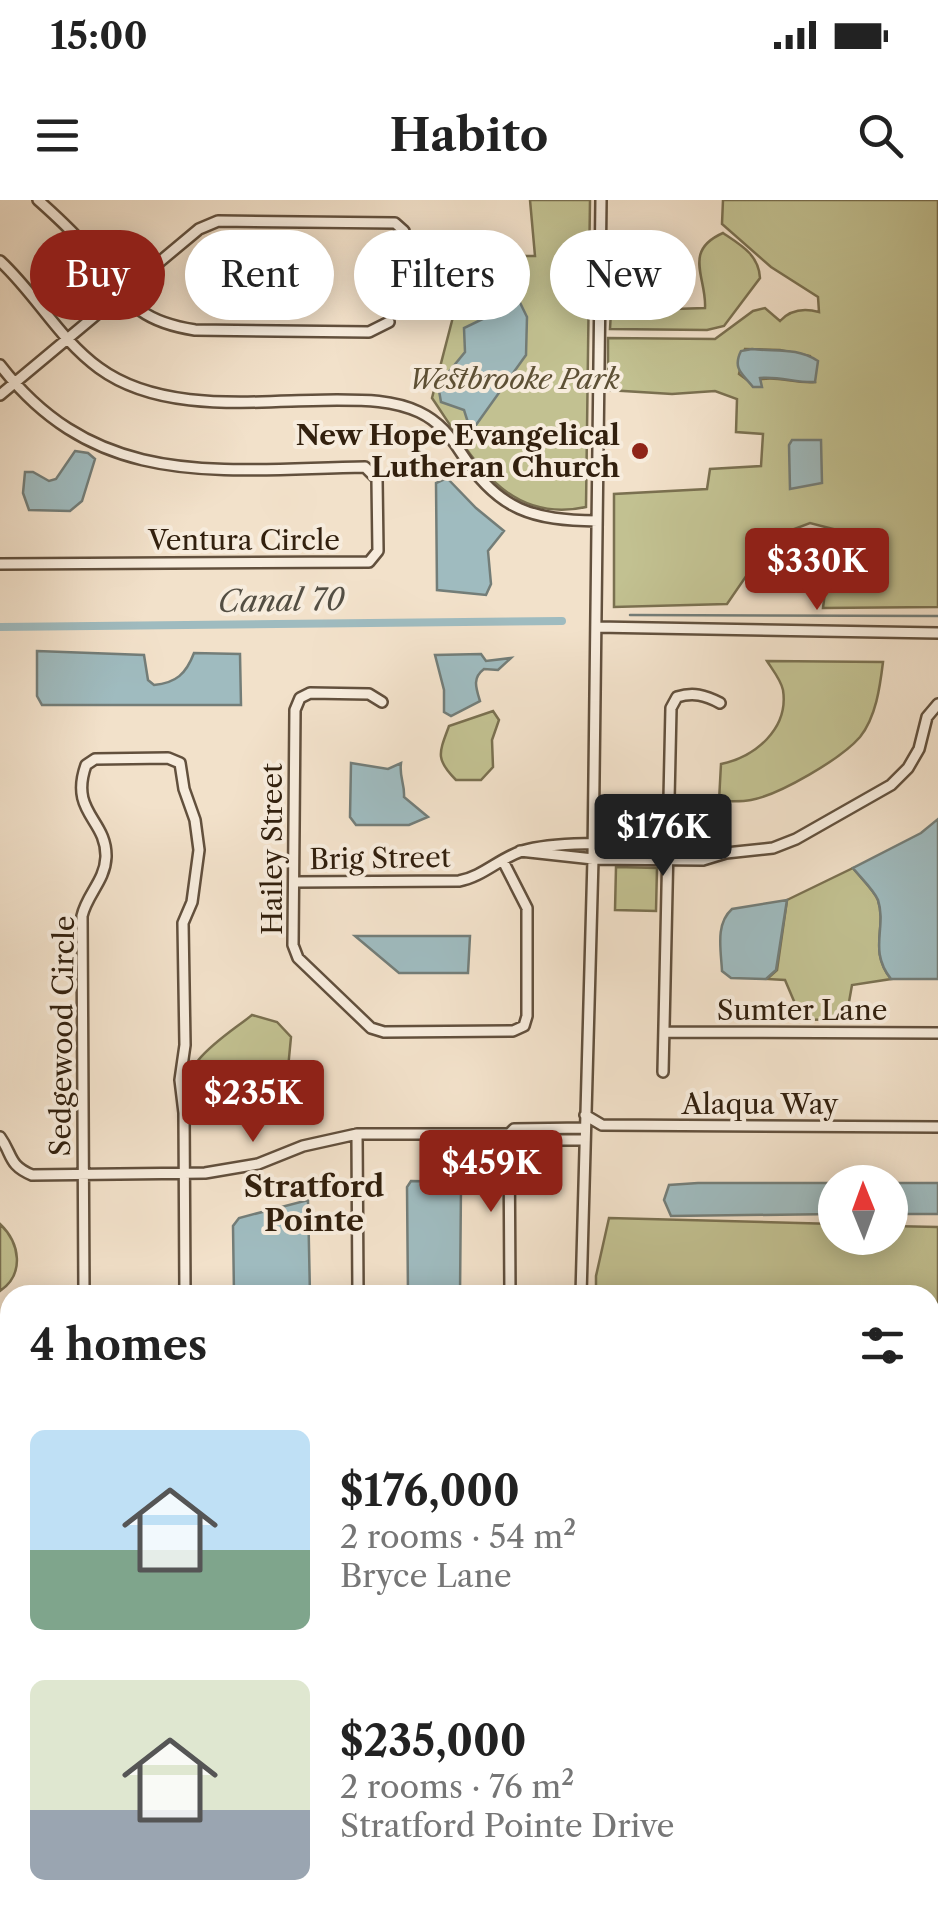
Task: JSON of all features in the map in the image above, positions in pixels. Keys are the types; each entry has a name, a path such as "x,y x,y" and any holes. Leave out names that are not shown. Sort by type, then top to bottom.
{"street":[{"path":"581,1285 593,859 601,200"},
{"path":"40,201 68,230"},
{"path":"165,257 198,229 218,222 395,223 402,230"},
{"path":"0,262 24,282 67,338 99,368 134,388 170,400 378,400 419,412 449,432 488,489 516,508 547,520 597,521"},
{"path":"0,395 90,320"},
{"path":"155,320 195,330 370,332 390,322"},
{"name":"Ventura Circle","path":"0,365 38,408 69,431 102,448 146,463 191,469 364,468 377,479 378,552 369,562 0,564"},
{"path":"596,628 938,633"},
{"name":"Hailey Street","path":"382,702 369,694 310,693 300,698 296,710 293,945 298,958 371,1028 384,1032 512,1031 524,1026 528,908 503,860"},
{"path":"663,1072 671,708 677,697 685,694 705,695 720,703"},
{"path":"520,852 593,859 703,860 772,848 796,839 891,785 913,758 927,718 938,704"},
{"name":"Sedgewood Circle","path":"84,1285 82,916 85,903 100,882 106,851 101,834 82,806 82,774 86,765 95,760 168,758 180,763 199,850 198,877 183,923 185,1046 180,1080 184,1113 185,1285"},
{"name":"Brig Street","path":"294,882 459,881 520,852 547,846 702,846 726,853"},
{"name":"Sumter Lane","path":"665,1032 938,1033"},
{"name":"Alaqua Way","path":"585,1115 602,1126 938,1127"},
{"path":"510,1285 510,1134 514,1129 585,1128"},
{"path":"0,1137 18,1169 32,1175 233,1170 303,1146 357,1134 510,1134"},
{"path":"357,1134 358,1285"},
{"path":"510,1134 514,1140 584,1140"}],"green space":[{"name":"Westbrooke Park","path":"530,200 590,200 590,230 550,230 550,320 588,320 586,507 558,510 533,506 512,495 477,462 432,398 452,320 530,320 530,256 535,256"},
{"path":"723,200 938,200 938,607 823,608 833,529 810,523 773,537 727,604 614,607 614,494 707,489 710,469 761,466 763,434 736,432 737,399 715,391 672,394 608,390 608,338 715,339 753,311 765,308 780,321 798,311 819,312 818,297 771,267 722,224","holes":["745,349 810,356 815,382 767,378 750,382 739,374"]},
{"path":"723,233 753,257 759,270 760,278 724,326 707,330 610,329 610,320 696,320 696,308 705,308 700,257 711,240"},
{"path":"767,661 883,662 874,711 860,737 809,775 763,797 719,801 721,764 757,748 781,717 783,690"},
{"path":"493,711 499,720 492,740 493,767 481,780 456,780 441,755 449,726"},
{"path":"616,867 657,868 656,911 615,910"},
{"path":"853,868 878,900 879,949 891,979 852,985 846,1019 802,1020 785,980 767,979 777,970 787,900"},
{"path":"252,1015 277,1022 291,1037 287,1079 231,1111 202,1113 187,1090 195,1064"},
{"path":"536,1153 546,1153 558,1162 557,1188 536,1188"},
{"path":"609,1218 818,1224 818,1255 908,1255 908,1226 938,1227 938,1285 596,1285"},
{"path":"0,1224 12,1240 17,1258 8,1284 0,1285"}],"water":[{"path":"481,320 527,320 526,355 471,432 464,410 441,402 438,385 465,352 464,328"},
{"path":"741,351 794,352 818,361 815,382 760,378 762,387 753,387 738,362"},
{"path":"792,440 821,440 822,483 790,489"},
{"path":"75,451 95,459 82,501 70,511 29,510 23,493 25,472 49,481 56,479"},
{"path":"447,478 504,531 488,551 491,584 486,595 437,590 436,483"},
{"path":"37,651 144,655 148,680 154,685 179,676 194,653 240,654 241,705 42,705 37,696"},
{"path":"481,654 486,661 511,658 498,670 480,672 476,683 480,701 451,716 444,712 444,690 435,655"},
{"path":"351,763 388,769 401,763 404,797 428,817 409,825 356,825 350,817"},
{"path":"938,819 938,979 891,979 879,949 878,900 853,868 921,833"},
{"path":"787,900 776,970 766,979 731,978 722,971 721,930 732,909"},
{"path":"355,936 470,936 468,973 399,973"},
{"path":"411,1181 461,1185 460,1285 408,1285 407,1187"},
{"path":"818,1183 818,1214 671,1216 664,1200 669,1185"},
{"path":"908,1183 938,1183 938,1214 908,1214"},
{"path":"308,1200 310,1285 234,1285 233,1226 239,1218"}],"waterway":[{"path":"630,615 938,616"},
{"name":"Canal 70","path":"0,627 562,621"}],"place":[{"name":"New Hope Evangelical Lutheran Church","path":"640,451"}],"district":[{"name":"Stratford Pointe","path":"314,1204"}]}
